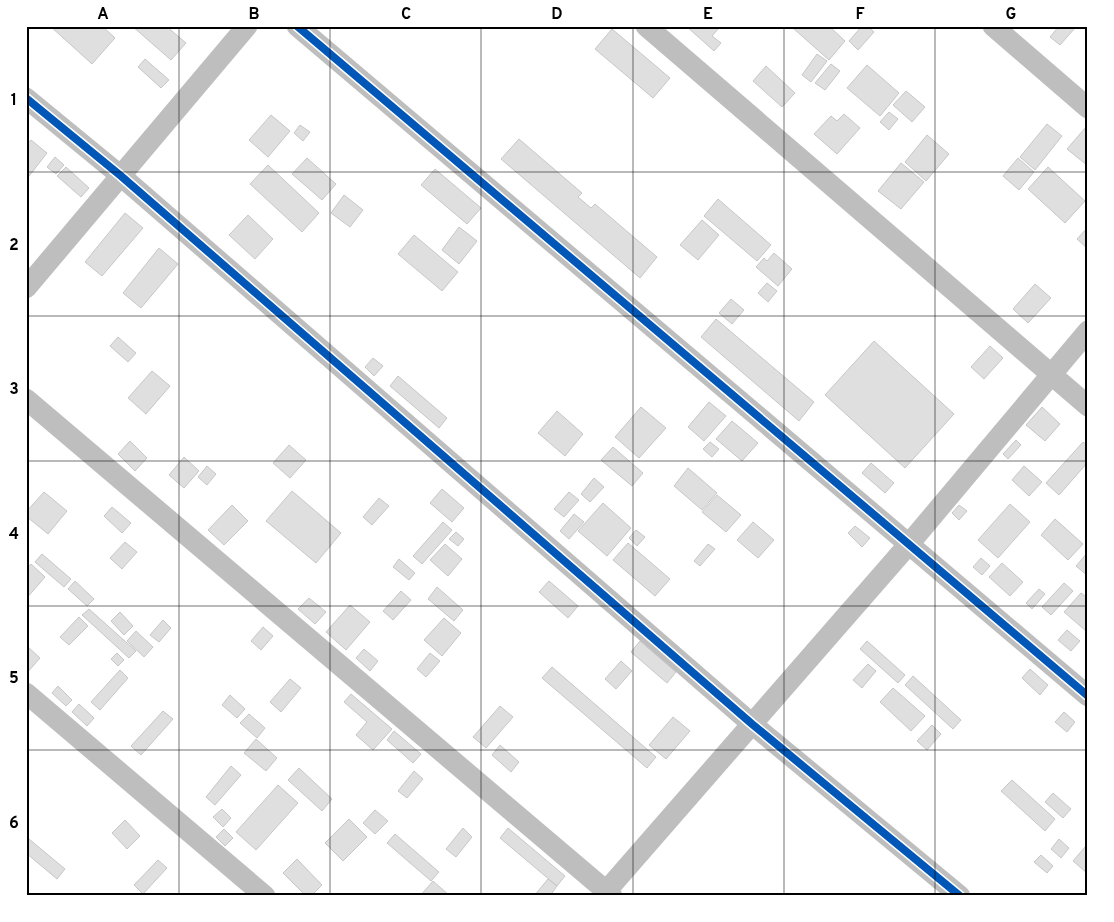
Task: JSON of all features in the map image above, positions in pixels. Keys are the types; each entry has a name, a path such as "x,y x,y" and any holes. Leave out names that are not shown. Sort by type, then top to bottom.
{"street":[{"path":"26,288 248,26"},
{"path":"297,26 1088,696"},
{"path":"646,26 1088,406"},
{"path":"994,26 1088,108"},
{"path":"26,98 121,176 752,724 960,896"},
{"path":"26,399 606,894 909,544 1088,331"},
{"path":"26,693 265,896"}],"building":[{"path":"50,26 102,26 115,38 92,64"},
{"path":"132,26 166,26 186,43 171,60"},
{"path":"686,26 717,26 719,28 712,36 721,43 714,51"},
{"path":"796,26 829,26 845,41 829,60 794,29"},
{"path":"862,26 868,26 874,32 858,50 849,41"},
{"path":"1059,26 1073,26 1075,28 1060,45 1050,37"},
{"path":"612,29 670,78 653,98 595,49"},
{"path":"817,54 827,61 811,82 802,75"},
{"path":"145,59 169,80 161,88 138,67"},
{"path":"831,64 840,71 825,90 815,83"},
{"path":"867,65 899,93 880,116 847,88"},
{"path":"766,66 795,93 782,107 753,81"},
{"path":"906,91 925,107 912,122 893,105"},
{"path":"889,112 898,119 889,130 880,122"},
{"path":"844,114 860,128 837,154 814,134 831,116 837,121"},
{"path":"271,115 290,131 268,157 249,140"},
{"path":"1047,124 1062,136 1035,170 1020,157"},
{"path":"300,125 310,132 303,141 294,133"},
{"path":"1086,127 1088,128 1088,166 1067,149"},
{"path":"927,135 949,154 926,181 905,162"},
{"path":"519,139 582,193 578,197 591,208 595,204 657,257 640,278 501,159"},
{"path":"31,140 47,153 26,180 26,145"},
{"path":"55,157 64,165 56,174 47,167"},
{"path":"307,158 336,184 322,200 292,174"},
{"path":"1018,158 1034,172 1019,190 1003,176"},
{"path":"901,163 924,182 901,209 878,191"},
{"path":"268,165 319,213 302,232 250,184"},
{"path":"66,167 89,188 81,197 57,176"},
{"path":"1048,167 1085,201 1065,223 1028,189"},
{"path":"435,169 481,208 467,224 421,185"},
{"path":"344,195 363,210 350,227 331,213"},
{"path":"718,199 771,245 757,261 704,216"},
{"path":"125,213 143,228 102,276 85,262"},
{"path":"248,215 273,239 255,259 229,235"},
{"path":"702,220 719,235 698,260 680,245"},
{"path":"459,227 477,241 459,264 442,250"},
{"path":"1088,227 1088,249 1077,239"},
{"path":"414,235 458,272 442,291 398,254"},
{"path":"159,248 178,264 141,308 123,293"},
{"path":"774,253 792,269 778,286 756,267 764,258 767,261"},
{"path":"767,283 777,291 768,302 758,293"},
{"path":"1035,284 1051,298 1028,323 1013,309"},
{"path":"731,299 744,310 732,324 719,313"},
{"path":"716,319 814,402 799,421 701,337"},
{"path":"118,337 136,353 128,362 110,346"},
{"path":"874,341 954,414 905,468 825,395"},
{"path":"990,346 1003,358 984,379 971,367"},
{"path":"373,358 383,366 374,376 365,367"},
{"path":"152,371 170,386 146,414 128,398"},
{"path":"398,376 447,418 439,428 390,386"},
{"path":"709,402 726,416 704,441 688,427"},
{"path":"641,407 666,428 639,458 615,437"},
{"path":"1042,407 1060,424 1045,441 1026,425"},
{"path":"557,411 583,434 565,456 538,433"},
{"path":"732,421 758,443 742,461 716,439"},
{"path":"1016,440 1021,445 1008,459 1003,454"},
{"path":"130,441 147,458 135,471 118,454"},
{"path":"710,442 719,449 712,457 703,449"},
{"path":"1083,442 1088,446 1088,462 1059,495 1046,483"},
{"path":"289,445 306,460 290,478 273,463"},
{"path":"613,447 643,473 632,486 601,460"},
{"path":"184,457 199,471 184,488 169,475"},
{"path":"871,463 894,483 885,493 862,473"},
{"path":"207,466 216,474 207,485 198,477"},
{"path":"1024,466 1042,482 1029,496 1012,480"},
{"path":"688,468 717,493 702,510 674,486"},
{"path":"594,478 604,487 590,502 581,494"},
{"path":"442,489 464,508 452,522 430,503"},
{"path":"292,491 341,533 316,563 266,521"},
{"path":"44,492 67,511 48,534 26,516 26,512"},
{"path":"569,492 579,500 564,517 554,509"},
{"path":"717,495 741,515 726,532 702,512"},
{"path":"379,498 389,506 372,525 363,517"},
{"path":"603,503 631,528 607,556 578,531"},
{"path":"1010,504 1030,522 998,558 978,540"},
{"path":"232,505 248,521 224,545 208,530"},
{"path":"959,505 967,511 959,520 952,513"},
{"path":"112,507 131,523 122,533 104,516"},
{"path":"574,514 584,522 569,539 560,531"},
{"path":"1055,519 1083,544 1068,560 1041,535"},
{"path":"443,522 452,530 422,564 413,556"},
{"path":"753,522 774,540 758,558 737,540"},
{"path":"855,526 870,538 862,547 848,533"},
{"path":"636,530 645,537 637,546 629,538"},
{"path":"456,532 464,539 458,546 449,539"},
{"path":"125,542 137,552 122,569 110,558"},
{"path":"628,543 670,579 655,596 613,560"},
{"path":"445,544 462,559 448,576 430,560"},
{"path":"708,544 715,549 700,566 694,561"},
{"path":"1088,552 1088,576 1076,566"},
{"path":"42,554 71,579 64,587 35,562"},
{"path":"981,558 990,566 982,575 973,567"},
{"path":"399,559 415,573 409,580 393,567"},
{"path":"1002,563 1023,582 1010,596 989,577"},
{"path":"31,564 45,577 26,599 26,569"},
{"path":"75,581 94,599 87,606 68,589"},
{"path":"549,581 578,606 568,618 539,592"},
{"path":"1064,583 1073,591 1051,615 1042,607"},
{"path":"437,587 463,610 454,621 428,599"},
{"path":"1039,589 1045,594 1032,609 1026,603"},
{"path":"401,591 411,600 393,620 383,611"},
{"path":"1081,593 1088,598 1088,629 1086,631 1064,612"},
{"path":"309,598 326,612 315,624 298,609"},
{"path":"350,605 370,622 346,650 326,632"},
{"path":"89,609 136,651 129,658 82,615"},
{"path":"120,612 133,626 124,635 111,621"},
{"path":"79,617 88,626 69,645 60,637"},
{"path":"444,618 461,633 442,656 424,640"},
{"path":"163,620 171,628 159,642 150,635"},
{"path":"263,627 273,636 261,650 251,641"},
{"path":"1067,630 1080,641 1071,651 1058,640"},
{"path":"136,631 153,647 144,657 127,641"},
{"path":"640,641 676,672 667,683 631,652"},
{"path":"867,641 905,675 898,683 860,649"},
{"path":"26,645 40,658 26,674"},
{"path":"364,649 378,661 370,671 356,658"},
{"path":"117,653 124,660 118,666 111,659"},
{"path":"430,653 440,661 426,677 417,669"},
{"path":"621,661 632,671 616,689 605,679"},
{"path":"868,664 876,671 862,688 853,680"},
{"path":"552,667 656,757 647,768 542,678"},
{"path":"1030,669 1048,685 1040,695 1022,678"},
{"path":"120,670 128,678 100,710 91,702"},
{"path":"913,676 961,720 953,729 905,685"},
{"path":"290,679 301,688 281,712 270,702"},
{"path":"58,686 72,700 66,706 52,693"},
{"path":"893,688 925,716 911,731 880,702"},
{"path":"351,694 392,729 373,750 356,735 367,722 344,702"},
{"path":"230,695 245,709 237,718 222,705"},
{"path":"79,704 94,718 87,726 72,712"},
{"path":"500,706 513,717 486,748 473,737"},
{"path":"163,711 173,719 141,755 131,746"},
{"path":"1064,712 1075,722 1067,732 1055,722"},
{"path":"249,714 265,728 257,738 240,723"},
{"path":"673,717 690,731 666,759 649,745"},
{"path":"932,725 941,734 927,750 917,741"},
{"path":"394,731 421,754 413,763 387,740"},
{"path":"256,739 277,758 266,771 244,753"},
{"path":"500,745 519,762 511,772 492,755"},
{"path":"231,766 241,775 215,805 206,797"},
{"path":"299,768 332,799 322,811 288,780"},
{"path":"414,771 423,779 407,798 398,791"},
{"path":"1012,780 1055,819 1045,831 1001,791"},
{"path":"278,785 298,803 256,850 236,832"},
{"path":"1053,793 1071,809 1063,818 1045,802"},
{"path":"222,809 231,818 223,827 213,817"},
{"path":"375,810 388,821 375,834 363,823"},
{"path":"349,819 367,837 343,861 325,843"},
{"path":"125,820 140,836 127,849 112,833"},
{"path":"463,828 472,837 456,857 446,849"},
{"path":"508,828 565,876 557,886 500,838"},
{"path":"224,829 233,838 225,846 216,837"},
{"path":"395,834 439,872 431,881 387,843"},
{"path":"29,839 65,869 57,879 26,853 26,843"},
{"path":"1059,839 1069,848 1061,858 1051,849"},
{"path":"1085,847 1088,849 1088,874 1073,861"},
{"path":"1041,855 1053,866 1047,873 1034,862"},
{"path":"297,859 322,885 311,896 306,896 283,873"},
{"path":"158,860 167,868 143,894 134,885"},
{"path":"548,879 557,886 550,896 534,896"},
{"path":"433,881 450,896 420,896"}],"cycle path":[{"path":"297,26 1088,696"},
{"path":"26,98 121,176 752,724 960,896"}]}
